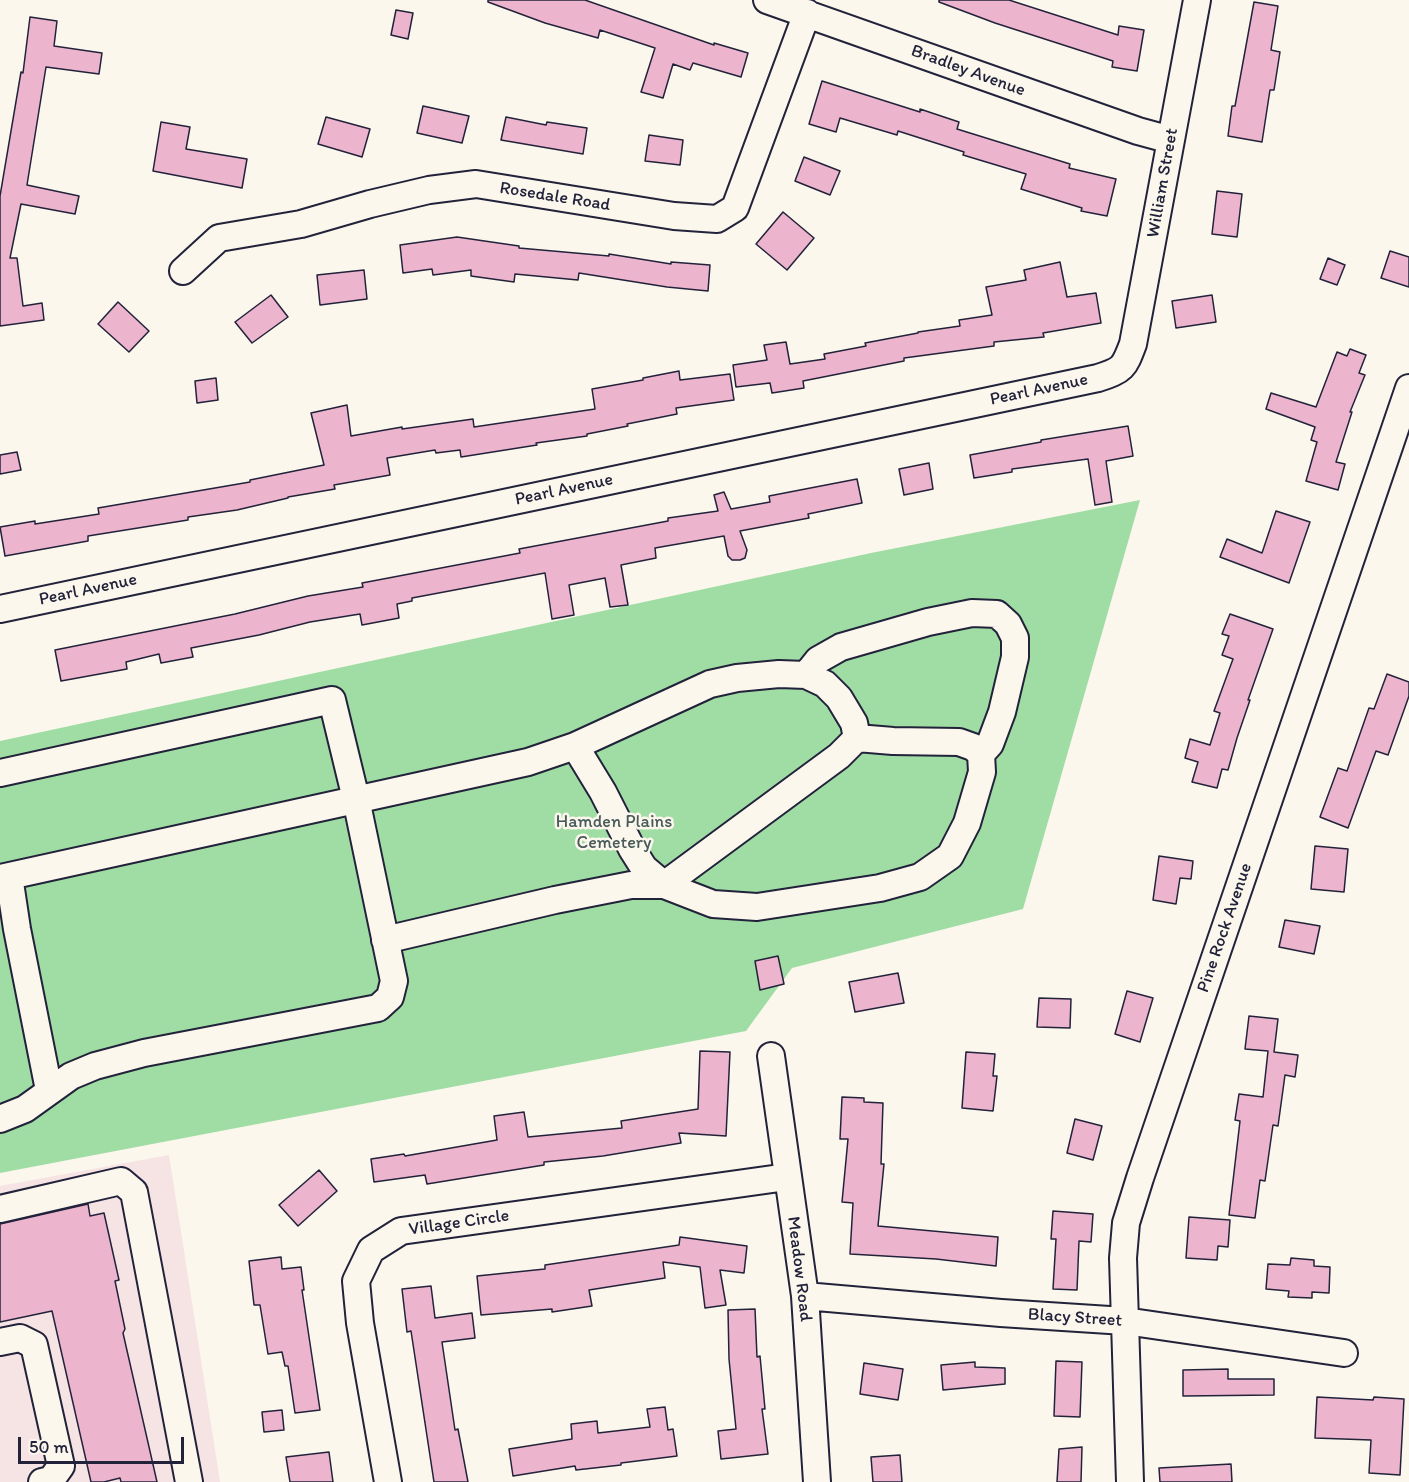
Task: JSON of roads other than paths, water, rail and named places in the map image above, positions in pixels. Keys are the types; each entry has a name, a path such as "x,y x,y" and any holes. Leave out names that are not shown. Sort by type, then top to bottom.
{"street":[{"name":"Bradley Avenue","path":"767,0 1138,131 1171,140"},
{"name":"William Street","path":"1125,365 1133,344 1197,0"},
{"name":"Rosedale Road","path":"183,271 219,238 301,224 429,190 476,184 674,216 717,219 735,208 807,13"},
{"name":"Pearl Avenue","path":"0,609 1086,381 1113,373 1125,365"},
{"name":"Pine Rock Avenue","path":"1130,1482 1123,1258 1126,1223 1409,388"},
{"path":"575,746 644,868 664,885 713,904 757,907 880,888 920,877 950,856 967,823 982,772 981,754 990,744 1002,712 1015,657 1015,638 1008,624 997,614 972,613 928,622 841,646 818,660 806,675"},
{"path":"49,1090 17,929 4,877 528,762 575,746 710,684 737,678 779,674 806,675 825,684 838,698 854,723 857,738"},
{"path":"0,773 332,700 356,800 394,981 390,998 378,1008 144,1053 95,1066 71,1076 25,1109 0,1119"},
{"path":"385,940 584,893 631,885 664,885 839,756 857,738 959,742 973,747 981,754"},
{"name":"Meadow Road","path":"771,1056 805,1296 817,1482"},
{"name":"Village Circle","path":"388,1482 360,1323 356,1281 371,1250 401,1231 787,1177"},
{"path":"0,1209 121,1181 134,1192 189,1482"},
{"name":"Blacy Street","path":"805,1296 1125,1321 1344,1353"},
{"path":"0,1342 20,1338 33,1345 61,1466 51,1480 42,1482"}],"park label":[{"name":"Hamden Plains Cemetery","path":"614,832"}]}
